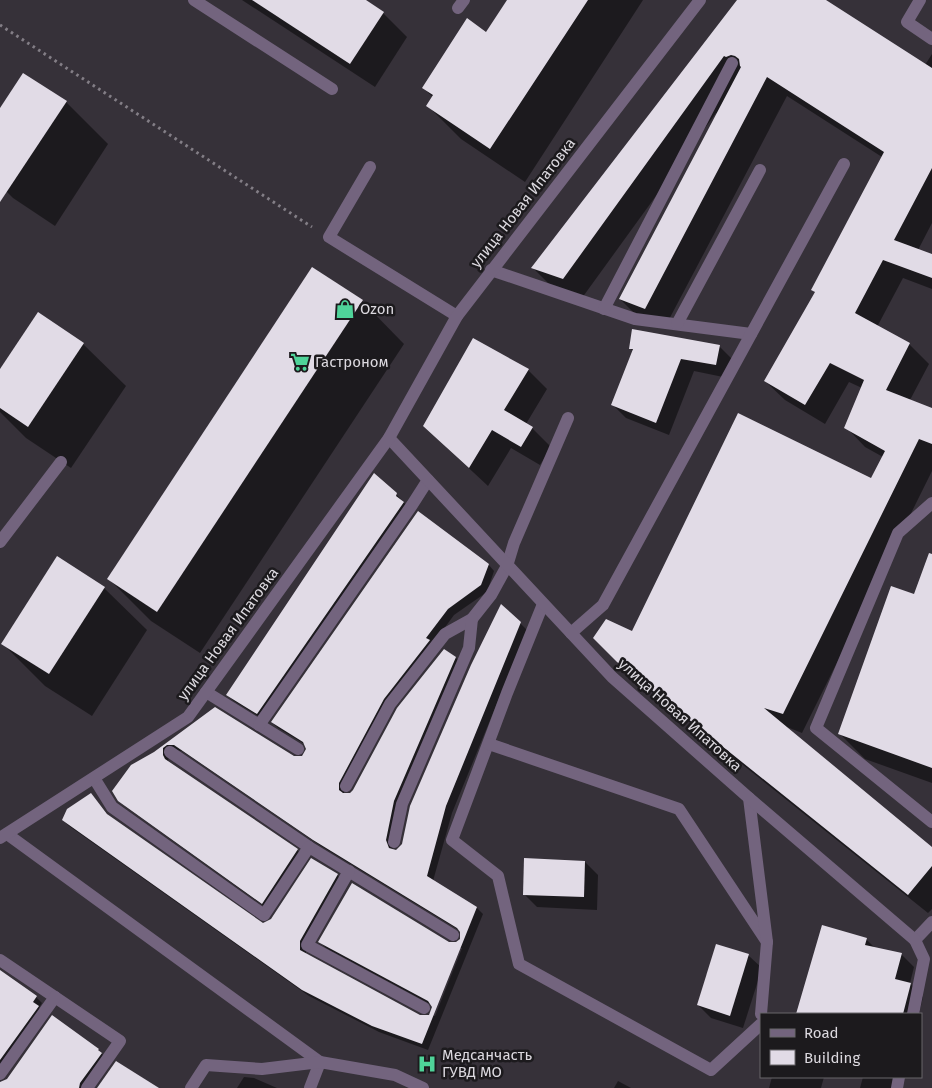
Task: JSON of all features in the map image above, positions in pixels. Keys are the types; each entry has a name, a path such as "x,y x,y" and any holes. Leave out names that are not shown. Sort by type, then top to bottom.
{"street":[{"path":"194,0 332,89"},
{"name":"улица Новая Ипатовка","path":"4,836 188,717 389,438 457,316 700,0"},
{"path":"920,0 907,22 932,39"},
{"path":"604,309 732,63"},
{"path":"570,633 603,605 844,164"},
{"path":"370,167 329,238 457,316"},
{"path":"677,324 760,170"},
{"path":"491,270 635,319 751,334"},
{"path":"346,786 390,704 445,634 472,619 491,595 507,566 514,543 568,418"},
{"name":"улица Новая Ипатовка","path":"389,438 612,677 749,798 915,940 924,959 912,1013"},
{"path":"0,542 61,462"},
{"path":"258,725 412,506 428,480"},
{"path":"932,503 898,534 816,728 932,822"},
{"path":"543,604 507,693 452,840 498,876 519,964 710,1070 760,1025"},
{"path":"394,842 402,804 469,648 472,619"},
{"path":"206,692 298,749"},
{"path":"489,744 680,809 767,942"},
{"path":"170,752 309,847 453,935"},
{"path":"94,778 112,808 264,915 309,847"},
{"path":"749,798 767,942 762,1013"},
{"path":"4,836 320,1062"},
{"path":"349,871 307,945 424,1008"},
{"path":"915,940 932,922"},
{"path":"0,960 120,1041 87,1088"},
{"path":"0,1074 55,997"},
{"path":"310,1088 320,1062"},
{"path":"191,1088 206,1065 262,1069 320,1062 395,1075 423,1088"}],"path":[{"path":"0,25 329,238"}],"building":[{"path":"252,0 366,0 384,12 350,64"},
{"path":"507,0 588,0 490,149 426,106 433,95 422,88 467,18 486,32"},
{"path":"737,0 826,0 932,68 932,168 894,240 932,254 932,278 883,260 855,313 910,343 886,390 932,408 932,444 919,439 783,714 764,708 932,847 932,866 908,895 617,662 593,638 606,619 632,631 738,413 871,478 885,451 844,428 864,380 830,363 805,405 764,381 815,292 811,290 884,152 767,77 645,309 619,299 741,67 739,59 735,56 724,56 563,279 531,268"},
{"path":"23,73 67,101 0,202 0,108"},
{"path":"312,267 363,300 157,612 107,579"},
{"path":"38,312 84,343 28,427 0,408 0,369"},
{"path":"632,329 720,345 716,365 681,359 656,423 611,405 633,349 629,349"},
{"path":"473,338 529,369 504,410 533,427 521,447 492,430 469,468 423,426"},
{"path":"374,473 397,493 396,496 404,502 257,714 226,695"},
{"path":"418,511 489,564 481,585 448,609 426,638 430,640 384,699 339,783 339,790 343,793 350,793 353,790 397,708 444,649 456,657 394,801 386,840 389,848 396,850 402,844 410,806 471,665 501,604 521,622 446,806 427,876 477,907 422,1044 372,1026 302,990 62,820 67,809 91,793 107,814 263,923 271,919 311,858 338,874 300,941 300,950 420,1015 429,1015 432,1007 428,1001 318,942 352,883 449,942 456,942 460,939 460,932 457,928 313,840 174,745 167,745 163,748 165,759 298,849 262,904 118,801 112,791 131,765 154,752 215,707 294,756 302,756 306,749 303,742 271,722"},
{"path":"929,553 932,554 932,768 838,734 891,586 914,594"},
{"path":"57,556 105,587 49,674 1,644"},
{"path":"524,858 585,861 584,897 523,895"},
{"path":"822,925 867,938 865,945 902,953 895,979 911,983 903,1013 796,1013"},
{"path":"716,944 749,954 730,1016 697,1005"},
{"path":"0,970 37,996 33,1002 39,1006 0,1060"},
{"path":"52,1015 102,1053 80,1083 79,1088 0,1088 0,1082 7,1079"},
{"path":"116,1061 159,1088 97,1088"}],"place":[{"name":"Ozon","path":"345,309"},
{"name":"Гастроном","path":"300,362"},
{"name":"Медсанчасть ГУВД МО","path":"427,1064"}]}
